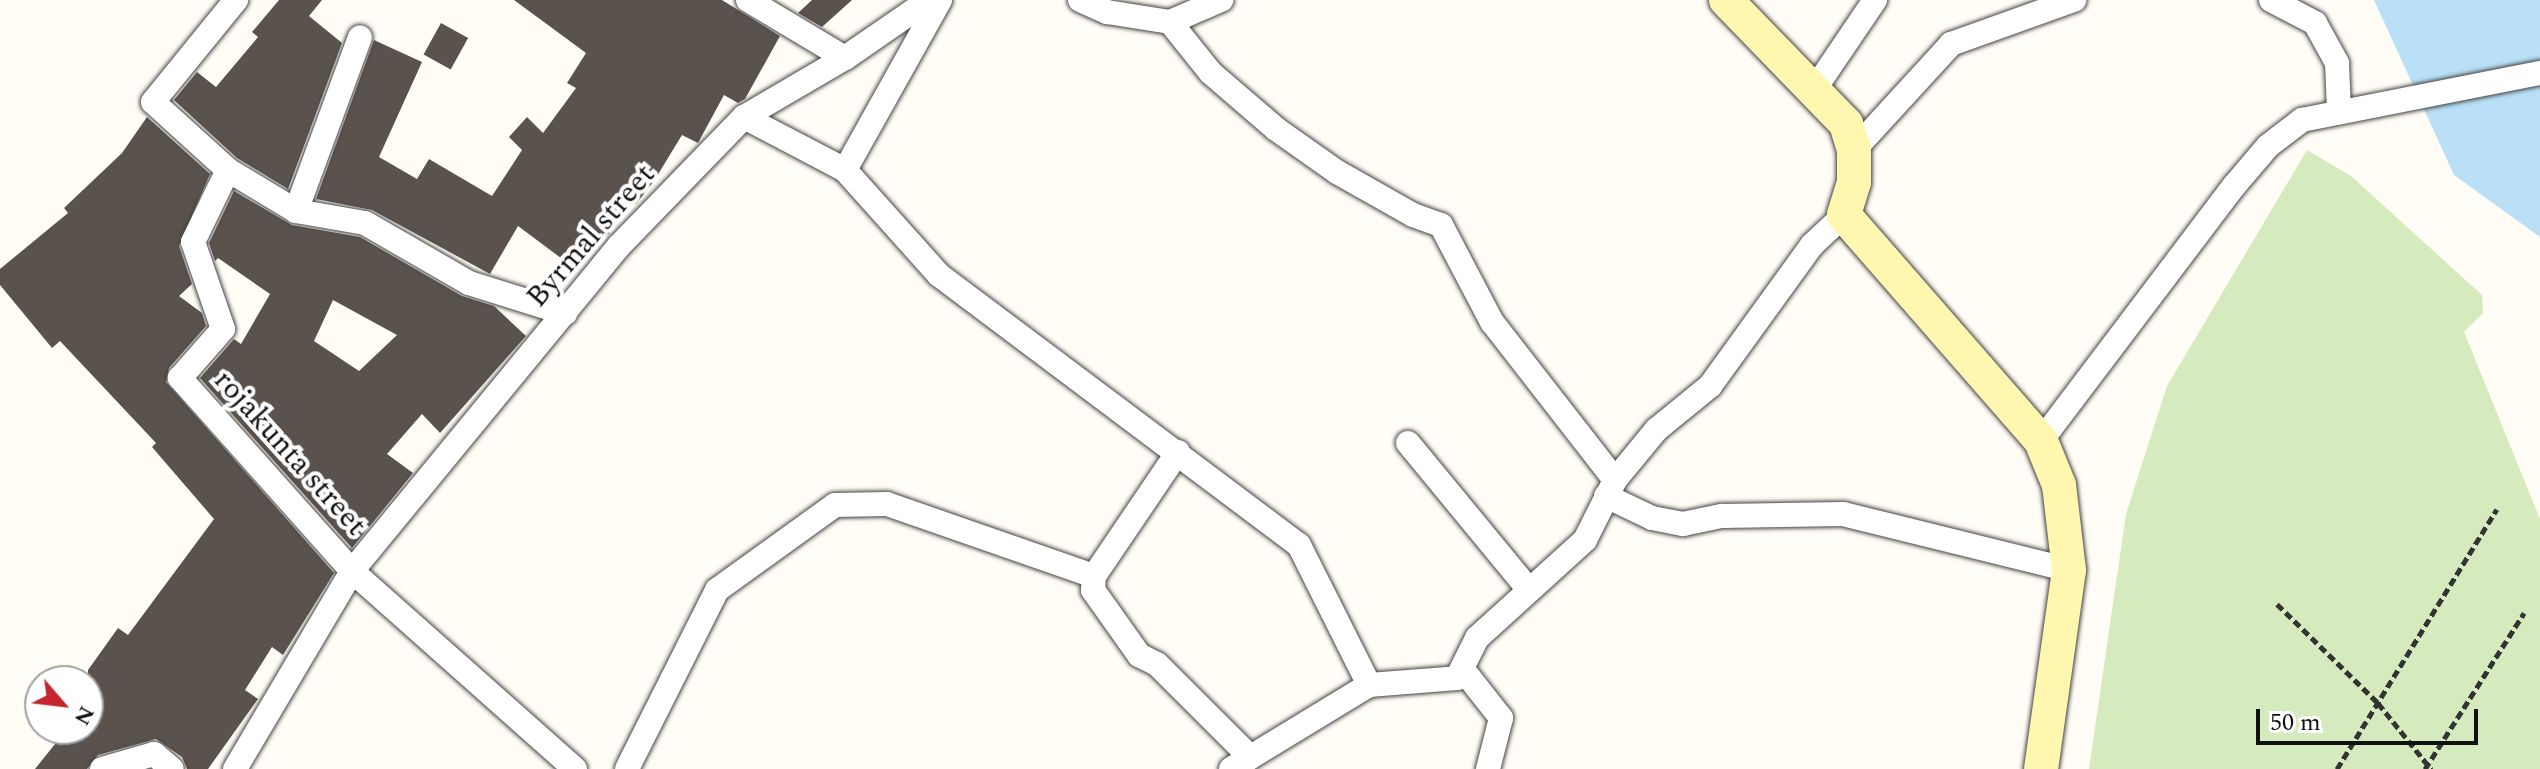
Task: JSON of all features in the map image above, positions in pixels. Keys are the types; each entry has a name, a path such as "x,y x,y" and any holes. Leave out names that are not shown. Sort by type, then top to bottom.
{"main road":[{"path":"1726,0 1846,124 1854,150 1854,182 1844,215 2041,441 2059,485 2069,570 2041,769"}],"street":[{"path":"236,0 153,102 228,170 296,211 365,223 469,283 565,313"},
{"path":"748,0 845,58"},
{"name":"Byrmal street","path":"352,571 619,246 744,117 845,58 929,0"},
{"path":"845,170 940,0"},
{"path":"1080,0 1107,12 1170,22 1221,0"},
{"path":"1814,90 1875,0"},
{"path":"1854,150 1951,44 2074,0"},
{"path":"2271,0 2315,23 2337,63 2339,110"},
{"path":"1170,22 1211,73 1276,129 1337,172 1413,215 1441,225 1492,322 1611,488 1652,518 1683,524 1722,516 1843,514 2069,570"},
{"path":"296,211 360,37"},
{"path":"2041,441 2268,146 2302,120 2339,110 2540,73"},
{"path":"744,117 845,170 939,275 1299,545 1369,685"},
{"name":"rojakunta street","path":"228,170 193,242 223,329 180,378 352,571 235,769"},
{"path":"1178,452 1094,576 1093,590 1139,655 1157,664 1241,763 1369,685 1457,678 1464,671 1477,638 1585,540 1611,488 1656,430 1710,386 1812,245 1844,215"},
{"path":"1408,443 1529,590"},
{"path":"627,769 717,590 835,505 887,504 1094,576"},
{"path":"352,571 575,769"},
{"path":"1464,671 1501,718 1488,769"},
{"path":"102,769 154,754 172,769"}],"path":[{"path":"2337,769 2497,509"},
{"path":"2277,604 2378,703 2428,768 2524,613"}],"green space":[{"path":"2307,150 2351,176 2482,295 2483,313 2464,332 2540,519 2540,769 2089,769 2126,514 2167,386"}],"water":[{"path":"2374,0 2540,0 2540,237 2454,175"}],"building":[{"path":"279,0 322,0 309,16 342,43 288,189 237,158 174,100 197,72 216,87 258,37 252,32"},
{"path":"514,0 722,0 780,36 745,99 738,103 724,95 698,143 682,135 654,181 636,204 629,199 609,234 604,233 577,270 518,226 490,274 372,210 316,199 374,40 422,62 379,157 417,179 429,159 492,196 522,150 509,137 527,117 543,133 576,88 567,83 586,53"},
{"path":"812,0 852,0 822,27 798,13"},
{"path":"441,23 468,38 451,70 424,54"},
{"path":"147,117 210,174 179,246 192,284 179,296 202,313 206,326 169,368 166,382 334,573 283,655 272,647 245,690 258,699 208,769 187,769 182,757 156,739 98,755 87,769 35,769 54,745 104,745 104,665 92,665 118,628 128,635 214,519 152,447 156,443 60,341 52,348 0,285 0,269 68,213 64,208 122,153"},
{"path":"234,191 292,225 360,237 462,296 494,306 526,336 440,433 422,414 387,454 413,473 352,548 200,378 234,339 241,344 270,294 218,258 215,261 209,243","holes":["333,300 397,335 359,371 314,341"]}]}
